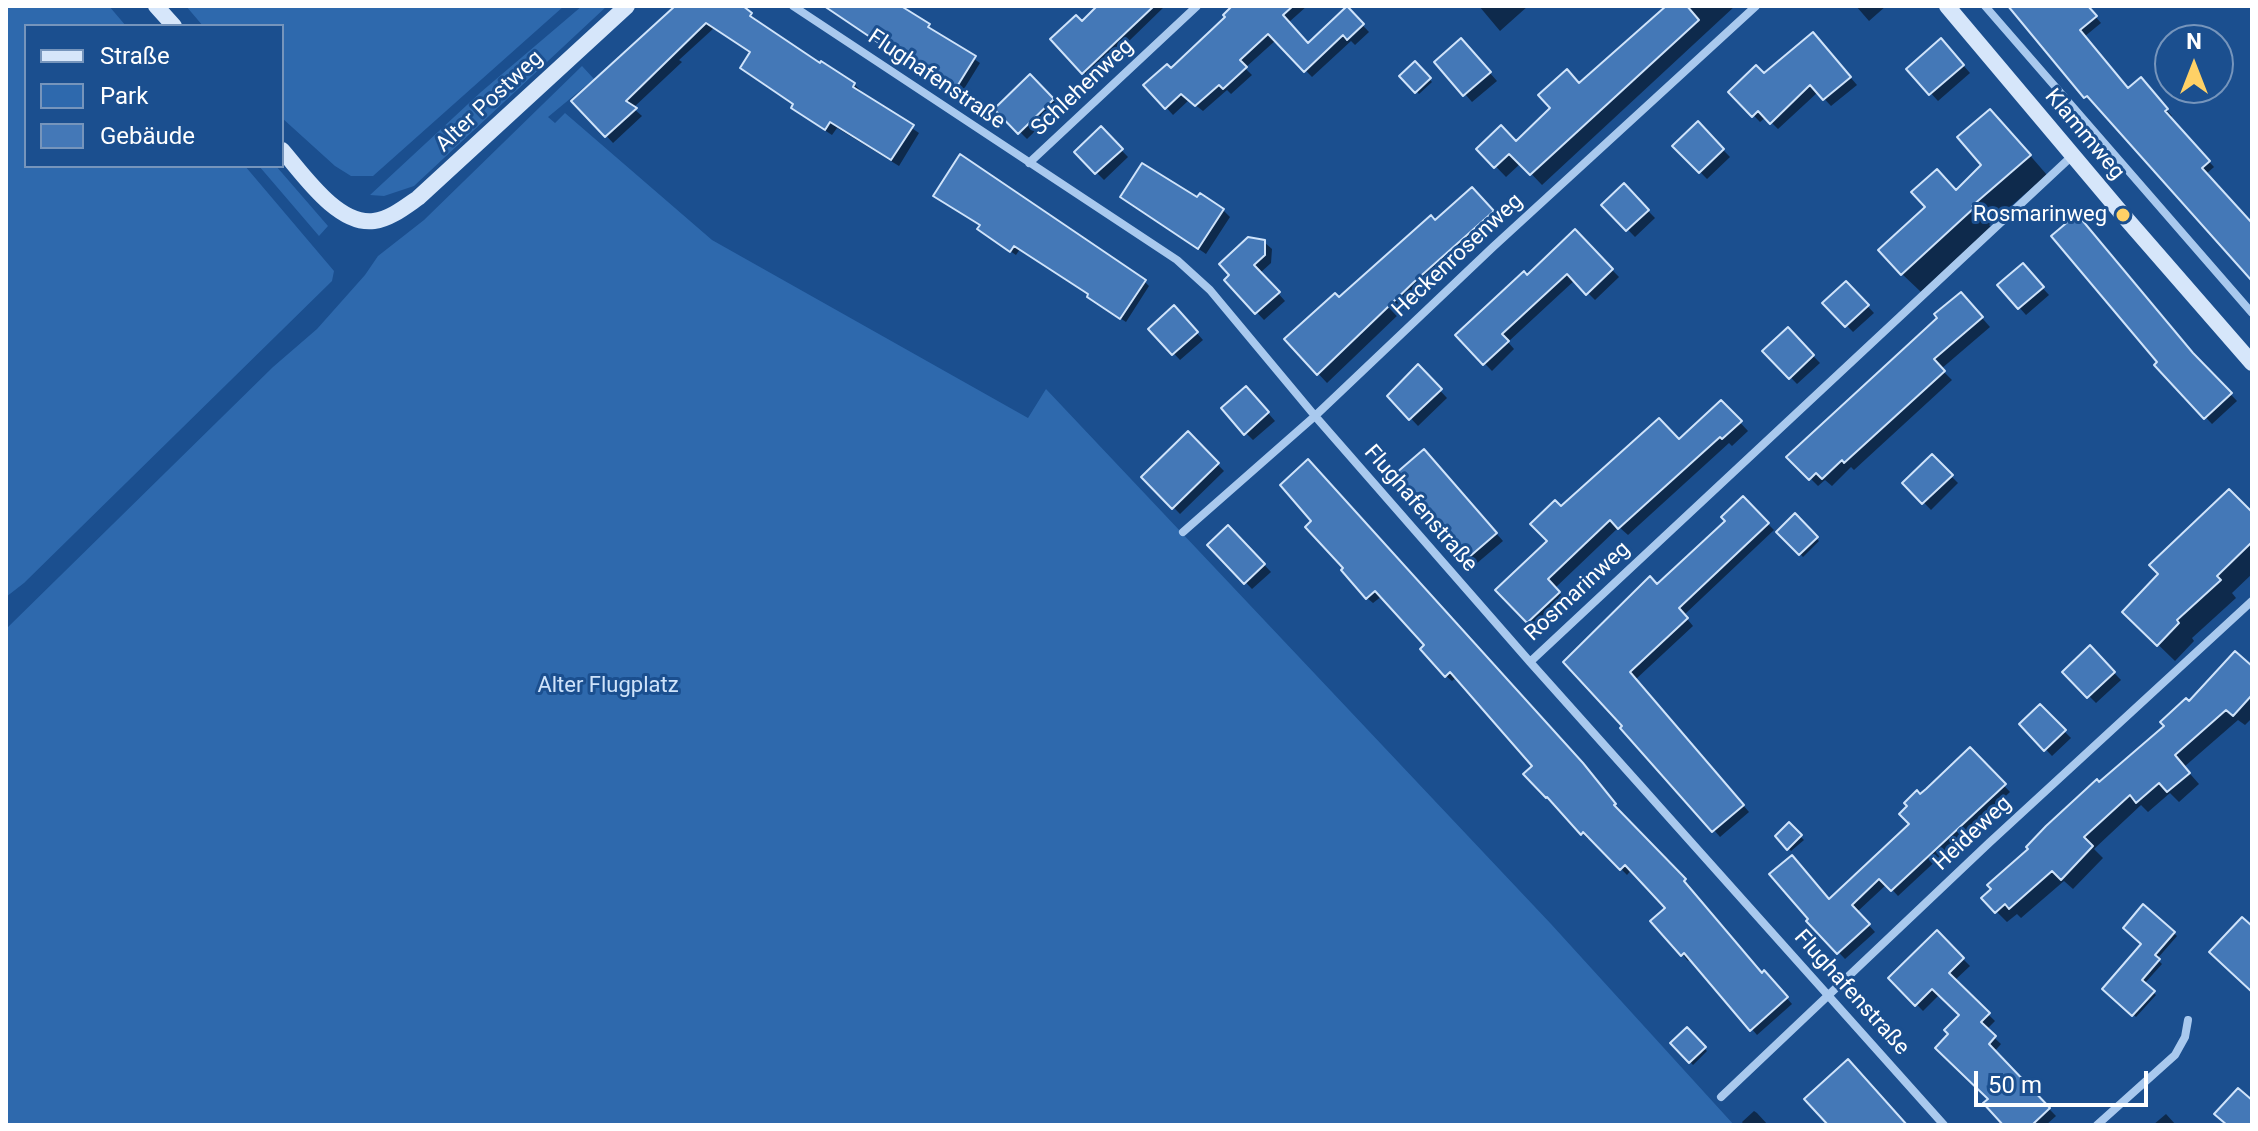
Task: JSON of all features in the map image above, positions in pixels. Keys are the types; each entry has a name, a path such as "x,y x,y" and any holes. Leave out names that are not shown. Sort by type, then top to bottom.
{"main road":[{"path":"156,6 172,24"},
{"name":"Alter Postweg","path":"284,152 324,198 344,214 357,220 376,221 395,213 418,198 627,6"},
{"name":"Klammweg","path":"1947,6 2252,363"}],"street":[{"name":"Flughafenstraße","path":"793,6 1177,260 1210,290 1315,416 1530,662 1944,1125"},
{"name":"Schlehenweg","path":"1029,163 1197,6"},
{"name":"Heckenrosenweg","path":"1183,532 1315,416 1493,247 1756,6"},
{"name":"Klammweg","path":"1985,6 2252,313"},
{"name":"Rosmarinweg","path":"1530,662 2072,156"},
{"name":"Heideweg","path":"1721,1097 1989,843 2252,601"},
{"path":"2097,1125 2175,1055 2185,1037 2188,1020"}],"green space":[{"path":"6,6 109,6 124,24 24,24 24,168 247,168 334,271 332,281 24,583 6,597"},
{"path":"186,6 564,6 373,176 351,176 335,166 284,120 284,24 201,24"},
{"path":"582,6 607,6 414,186 384,196 370,195 481,92"},
{"name":"Alter Flugplatz","path":"582,66 594,79 548,117 555,123 565,113 712,240 1028,418 1046,389 1551,924 1734,1125 6,1125 6,629 273,367 317,329 378,256 424,220"},
{"path":"261,168 278,168 328,226 319,236"}],"building":[{"path":"675,6 743,6 752,13 750,16 914,125 891,160 830,122 825,130 740,68 750,52 706,23 626,101 637,108 605,137 571,101"},
{"path":"824,6 901,6 930,24 928,27 976,56 953,93"},
{"path":"1097,6 1154,6 1082,74 1050,39 1076,15 1082,21"},
{"path":"1232,6 1293,6 1283,15 1308,43 1347,6 1364,24 1347,40 1343,35 1304,72 1268,34 1240,60 1247,67 1223,89 1219,85 1195,106 1181,94 1165,109 1143,85 1167,64 1171,68 1225,17 1223,15"},
{"path":"1666,6 1687,6 1699,20 1530,175 1509,154 1494,168 1476,149 1501,125 1516,141 1550,108 1538,95 1567,69 1579,83"},
{"path":"2008,6 2088,6 2097,16 2080,30 2128,88 2141,77 2154,92 2154,104 2164,104 2168,109 2165,111 2210,161 2202,168 2252,223 2252,281 2087,96 2084,98"},
{"path":"1813,32 1851,77 1823,100 1810,85 1770,124 1758,111 1752,117 1728,92 1756,65 1764,73"},
{"path":"1461,38 1491,72 1463,96 1434,62"},
{"path":"1941,38 1964,65 1929,95 1906,69"},
{"path":"1415,61 1431,78 1415,93 1399,76"},
{"path":"1030,74 1054,99 1018,134 994,109"},
{"path":"1990,109 2031,155 1972,206 1974,208 1901,275 1878,250 1925,207 1911,192 1937,169 1956,190 1981,165 1957,137"},
{"path":"1698,121 1724,149 1699,173 1672,146"},
{"path":"1101,126 1123,149 1095,174 1074,152"},
{"path":"960,154 1146,280 1120,319 1087,297 1088,294 1014,246 1010,252 977,229 980,225 933,196"},
{"path":"1142,163 1197,197 1200,193 1224,209 1198,249 1120,197"},
{"path":"1624,183 1649,210 1626,231 1601,205"},
{"path":"1472,187 1494,211 1317,375 1284,339 1335,293 1339,297 1431,215 1435,220"},
{"path":"2077,214 2193,353 2232,393 2204,419 2154,365 2157,362 2051,236"},
{"path":"1575,229 1613,269 1586,295 1567,274 1502,334 1509,341 1483,365 1455,335 1524,271 1527,275"},
{"path":"1248,237 1265,240 1265,255 1254,265 1280,292 1255,314 1224,280 1229,275 1219,264"},
{"path":"2023,263 2044,287 2018,309 1997,285"},
{"path":"1846,281 1869,305 1845,327 1822,303"},
{"path":"1961,292 1983,317 1934,359 1945,371 1844,463 1842,460 1822,479 1816,473 1809,480 1786,457 1937,318 1934,314"},
{"path":"1174,305 1198,332 1172,355 1148,329"},
{"path":"1788,327 1814,355 1789,379 1762,351"},
{"path":"1418,364 1442,389 1409,420 1387,396"},
{"path":"1246,386 1269,412 1244,435 1221,408"},
{"path":"1721,400 1742,421 1618,529 1610,520 1548,579 1560,592 1527,623 1495,590 1547,541 1530,524 1555,500 1561,506 1659,418 1679,439"},
{"path":"1188,431 1219,463 1172,509 1141,477"},
{"path":"1424,449 1497,533 1468,558 1395,474"},
{"path":"1932,454 1953,475 1922,504 1902,483"},
{"path":"1308,459 1583,763 1614,805 1686,879 1684,881 1762,973 1764,970 1788,997 1750,1031 1684,953 1681,956 1650,921 1665,908 1625,865 1620,870 1583,832 1581,835 1523,774 1532,766 1450,672 1445,677 1420,649 1424,645 1375,591 1366,599 1341,570 1343,568 1305,527 1311,521 1280,485"},
{"path":"2229,489 2252,512 2252,542 2217,576 2221,580 2177,620 2179,623 2157,646 2122,612 2158,574 2149,565"},
{"path":"1743,496 1769,523 1679,608 1688,618 1630,672 1744,805 1712,832 1563,662 1650,576 1657,584 1725,521 1721,517"},
{"path":"1795,513 1818,537 1799,555 1776,532"},
{"path":"1228,525 1265,564 1244,584 1207,545"},
{"path":"2090,645 2115,672 2087,698 2062,672"},
{"path":"2235,651 2252,666 2252,695 2233,716 2226,710 2175,755 2190,773 2167,792 2159,783 2136,803 2130,795 2084,837 2093,846 2061,880 2052,871 2009,909 2005,904 1995,913 1981,898 1991,889 1987,885 2028,849 2026,847 2046,826 2097,779 2099,782 2164,726 2160,722 2186,698 2189,701"},
{"path":"2040,704 2066,730 2044,751 2019,724"},
{"path":"1970,747 2006,784 1891,891 1879,879 1852,905 1870,924 1837,954 1769,874 1792,855 1829,899 1909,824 1899,814 1907,806 1904,803 1917,790 1920,794 1926,789"},
{"path":"1789,822 1802,835 1787,850 1775,836"},
{"path":"2143,904 2175,932 2155,955 2160,959 2142,980 2155,991 2132,1016 2102,989 2141,944 2123,928"},
{"path":"2242,917 2252,926 2252,992 2209,952"},
{"path":"1937,930 1964,958 1949,973 1990,1013 1981,1022 1996,1036 1989,1044 2050,1108 2032,1125 2003,1125 1983,1103 1988,1099 1935,1048 1948,1034 1944,1030 1959,1015 1932,989 1915,1006 1888,978"},
{"path":"1687,1027 1706,1047 1689,1063 1670,1043"},
{"path":"1848,1059 1907,1125 1828,1125 1804,1099"},
{"path":"2238,1088 2252,1100 2252,1125 2227,1125 2214,1114"}],"place":[{"name":"Rosmarinweg","path":"2123,215"}]}
